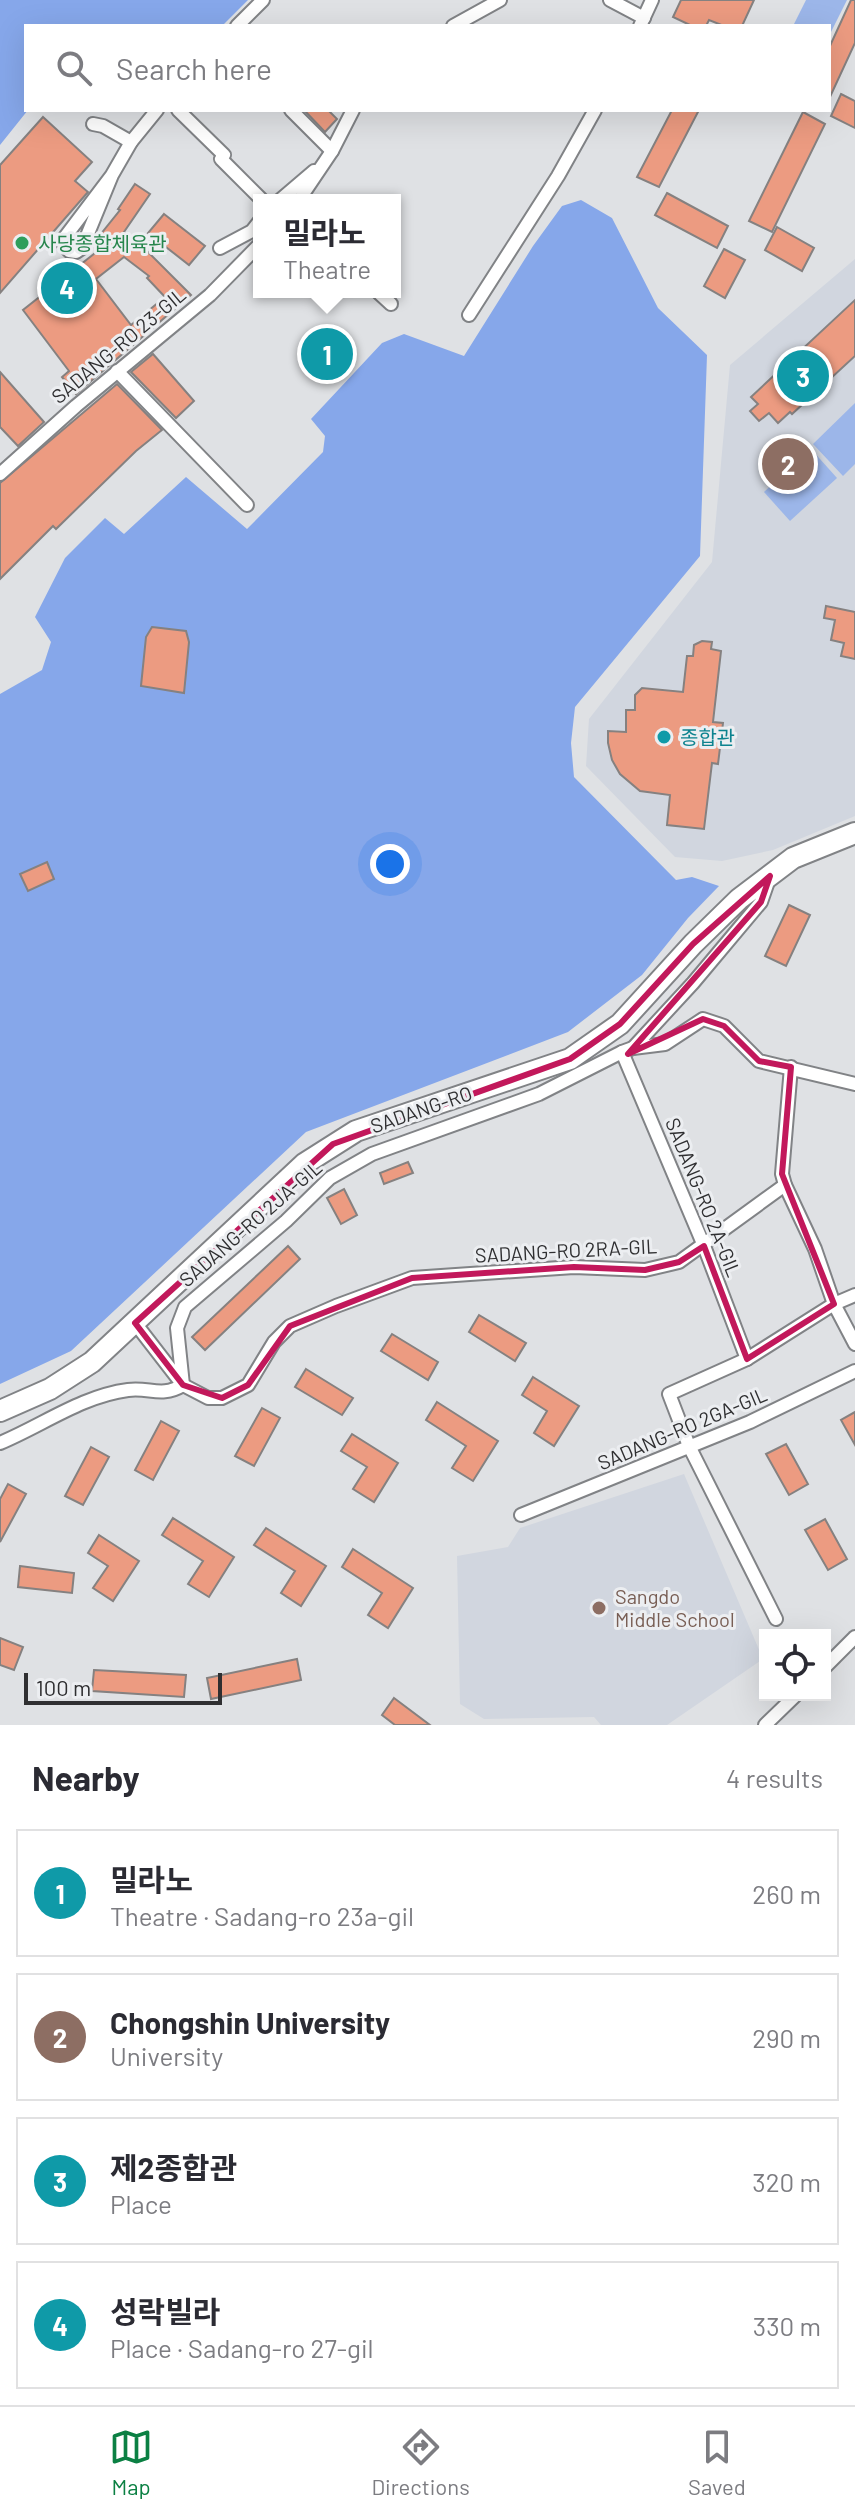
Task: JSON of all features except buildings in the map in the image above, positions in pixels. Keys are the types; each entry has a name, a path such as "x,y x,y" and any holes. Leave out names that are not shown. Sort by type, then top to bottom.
{"main road":[{"name":"SADANG-RO","path":"0,1411 50,1389 92,1362 304,1164 333,1144 356,1131 570,1059 620,1024 739,899 793,858 855,833"}],"street":[{"path":"239,24 263,0"},
{"path":"457,24 500,0"},
{"path":"610,0 642,22 652,0"},
{"path":"112,175 82,248 76,252 69,251 64,245 65,237 155,112"},
{"path":"180,112 224,155 221,159 256,194"},
{"path":"293,112 332,151"},
{"path":"303,194 332,151 352,112"},
{"path":"469,315 558,176 594,112"},
{"path":"93,124 103,126 131,142"},
{"path":"287,194 324,162"},
{"path":"220,248 253,230"},
{"name":"SADANG-RO 23-GIL","path":"0,474 117,371 210,295 253,251"},
{"path":"384,298 391,304"},
{"path":"117,371 247,505"},
{"path":"628,1050 693,983 761,902 770,876"},
{"name":"SADANG-RO 2JA-GIL","path":"183,1385 177,1328 185,1307 286,1221 330,1178 372,1154 539,1094 628,1050 665,1044 703,1019 724,1026 759,1061 855,1084"},
{"name":"SADANG-RO 2A-GIL","path":"628,1050 747,1359"},
{"path":"791,1067 782,1174 815,1249 834,1304 855,1344"},
{"name":"SADANG-RO 2RA-GIL","path":"183,1385 208,1398 222,1398 238,1391 248,1385 274,1342 290,1326 412,1278 574,1267 645,1270 679,1262 785,1185"},
{"path":"776,1619 689,1446 669,1394 747,1359 834,1304 855,1295"},
{"path":"0,1443 101,1394 133,1389 165,1393 183,1385 135,1323"},
{"name":"SADANG-RO 2GA-GIL","path":"521,1515 779,1409 855,1371"},
{"path":"831,1661 855,1637"},
{"path":"765,1725 790,1701"}],"highlighted area":[{"path":"770,876 761,902 628,1054 703,1019 724,1026 759,1061 791,1067 782,1174 834,1304 747,1359 704,1246 679,1262 645,1270 574,1267 412,1278 290,1326 248,1385 222,1398 183,1385 135,1323 333,1144 570,1059 620,1024 693,944"}],"shaded area":[{"path":"0,0 248,0 224,24 24,24 26,112 0,145"},
{"path":"806,0 847,0 831,32 831,24 794,24"},
{"path":"581,200 612,218 658,308 707,355 700,556 575,707 571,743 574,777 676,880 692,877 719,886 688,918 642,975 568,1032 306,1132 71,1351 0,1384 0,694 42,670 51,642 35,617 65,558 105,518 124,534 186,477 247,529 323,452 325,436 311,419 382,343 404,334 464,356 562,206"},
{"path":"855,259 855,816 773,850 722,861 675,857 586,766 589,719 712,562 730,365"},
{"path":"855,403 855,464 843,476 813,444"},
{"path":"811,449 837,478 790,521 764,492"},
{"name":"Sangdo Middle School","path":"684,1474 759,1650 759,1662 667,1725 601,1725 594,1717 484,1719 460,1704 457,1556 508,1547 520,1528"}],"place":[{"name":"사당종합체육관","path":"22,243"},
{"name":"성락빌라","path":"67,288"},
{"name":"밀라노","path":"327,354"},
{"name":"제2종합관","path":"803,376"},
{"name":"Chongshin University","path":"788,464"},
{"name":"종합관","path":"664,737"},
{"name":"Sangdo Middle School","path":"599,1608"}]}
